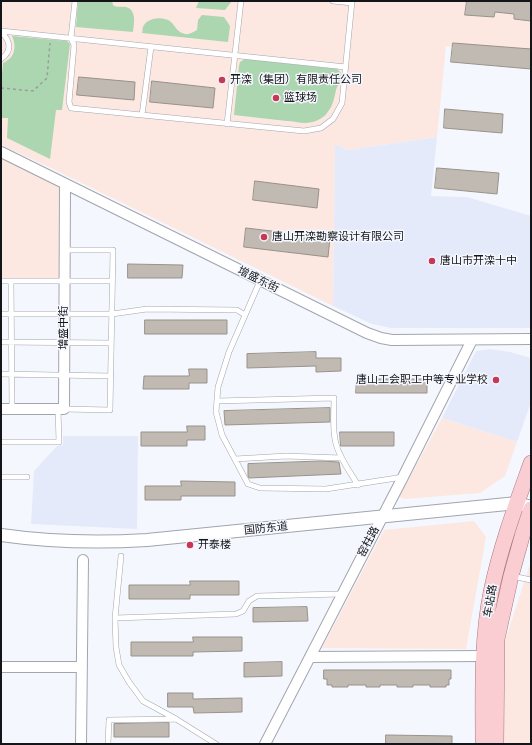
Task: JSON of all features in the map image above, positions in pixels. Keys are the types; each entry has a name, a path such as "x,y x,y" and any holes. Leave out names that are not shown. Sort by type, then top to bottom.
{"main road":[{"name":"车站路","path":"496,744 497,639 511,576 523,533 531,463"},
{"name":"车站路","path":"483,744 484,656 491,592 506,537 526,506"}],"street":[{"name":"增盛东街","path":"1,152 260,281 367,333 381,338 392,340 531,339"},
{"name":"增盛中街","path":"61,409 64,375 65,184"},
{"name":"窑柱路","path":"265,744 472,340"},
{"path":"1,409 61,409"},
{"name":"国防东道","path":"1,535 72,542 147,540 382,517 526,506"},
{"path":"82,744 83,560"},
{"path":"310,657 484,656"},
{"path":"1,667 82,667"}],"lane":[{"path":"75,1 71,38 74,45 69,102 71,108 304,131 321,128 333,119 342,103 352,2 333,1"},
{"path":"227,124 241,1"},
{"path":"1,31 346,67"},
{"path":"1,31 7,37 9,42 7,53 1,59"},
{"path":"142,115 151,47"},
{"path":"1,442 59,442 61,409 110,410 113,250 65,250"},
{"path":"1,281 112,282"},
{"path":"11,281 12,409"},
{"path":"260,281 229,352 218,387 216,412 222,435 248,484 260,488 326,489 403,477"},
{"path":"1,314 112,314 147,309 237,310 245,315"},
{"path":"1,342 111,343"},
{"path":"1,374 111,376"},
{"path":"217,401 334,398 334,432 336,444 341,458 358,485"},
{"path":"235,459 286,456 341,458"},
{"path":"1,477 27,477"},
{"path":"121,556 115,618 116,647 119,665 128,682 143,701 176,719 216,744"},
{"path":"511,576 531,580"},
{"path":"115,618 236,614 243,611 248,601 257,596 342,594"},
{"path":"108,744 109,720 176,719"}],"path":[{"path":"1,88 33,91 47,78 50,41"}],"shaded area":[{"name":"开滦（集团）有限责任公司","path":"1,1 531,1 531,56 446,46 437,137 348,150 335,144 333,306 1,145"},
{"name":"唐山市开滦十中","path":"437,137 431,196 467,197 531,216 531,328 391,328 372,324 333,306 335,144 348,150"},
{"path":"1,157 63,187 62,280 1,279"},
{"name":"唐山工会职工中等专业学校","path":"490,349 510,352 531,358 531,402 517,442 442,418 476,351"},
{"path":"442,418 517,442 505,476 480,493 405,499 399,497"},
{"path":"63,436 138,436 137,529 31,524 34,471 57,446 63,445"},
{"path":"474,521 486,537 466,649 322,648 384,530"},
{"path":"531,561 531,744 504,744 503,647"}],"green space":[{"path":"78,1 112,1 113,5 115,6 130,9 134,18 133,32 76,27"},
{"path":"199,1 232,1 225,10 196,8"},
{"path":"202,15 224,17 230,26 228,42 142,33 143,27 148,21 160,18 171,22 180,32 190,34 197,30 198,20"},
{"path":"12,36 67,41 70,44 62,110 56,110 50,159 7,138 8,118 1,118 1,86 3,63 10,58 15,48"},
{"path":"245,59 337,69 342,77 336,90 331,108 323,117 308,123 234,115 239,66 240,62"}],"building":[{"path":"467,1 531,1 531,21 514,19 514,14 495,12 494,17 465,15"},
{"path":"453,43 531,49 531,69 451,62"},
{"path":"79,77 135,82 134,100 77,95"},
{"path":"152,81 215,88 213,108 150,102"},
{"path":"445,109 503,114 502,133 444,128"},
{"path":"437,168 499,173 497,194 435,188"},
{"path":"255,181 319,189 317,208 253,200"},
{"path":"246,228 330,238 328,257 244,247"},
{"path":"128,264 183,265 182,278 128,278"},
{"path":"145,320 227,320 227,334 145,334"},
{"path":"316,352 316,358 341,358 341,371 316,372 316,366 247,368 247,354"},
{"path":"189,369 207,369 207,383 189,383 189,389 143,389 144,376 189,376"},
{"path":"357,379 427,379 427,393 356,393"},
{"path":"330,408 330,422 225,425 224,411"},
{"path":"187,426 205,426 205,440 187,440 187,446 141,446 141,432 187,432"},
{"path":"340,432 394,432 394,446 341,446"},
{"path":"321,461 339,462 341,474 249,478 248,476 248,464"},
{"path":"181,481 235,482 235,496 181,496 181,500 145,500 145,486 181,486"},
{"path":"190,581 239,581 239,595 190,595 190,599 129,599 129,585 190,585"},
{"path":"307,607 308,621 253,622 253,608"},
{"path":"193,637 242,637 242,651 193,652 193,656 131,656 131,642 193,642"},
{"path":"282,662 282,676 244,677 244,663"},
{"path":"324,670 451,670 451,679 449,679 449,685 446,685 446,687 430,687 430,685 397,687 397,685 380,685 380,687 366,687 366,685 348,685 348,687 332,687 332,685 327,685 327,679 324,679"},
{"path":"168,693 193,693 193,699 242,698 242,712 194,713 193,707 168,707"},
{"path":"169,723 169,737 114,737 114,724"},
{"path":"386,735 452,736 452,744 386,744"}],"place":[{"name":"开滦（集团）有限责任公司","path":"222,80"},
{"name":"篮球场","path":"276,98"},
{"name":"唐山开滦勘察设计有限公司","path":"264,237"},
{"name":"唐山市开滦十中","path":"432,261"},
{"name":"唐山工会职工中等专业学校","path":"496,380"},
{"name":"开泰楼","path":"190,545"}]}
